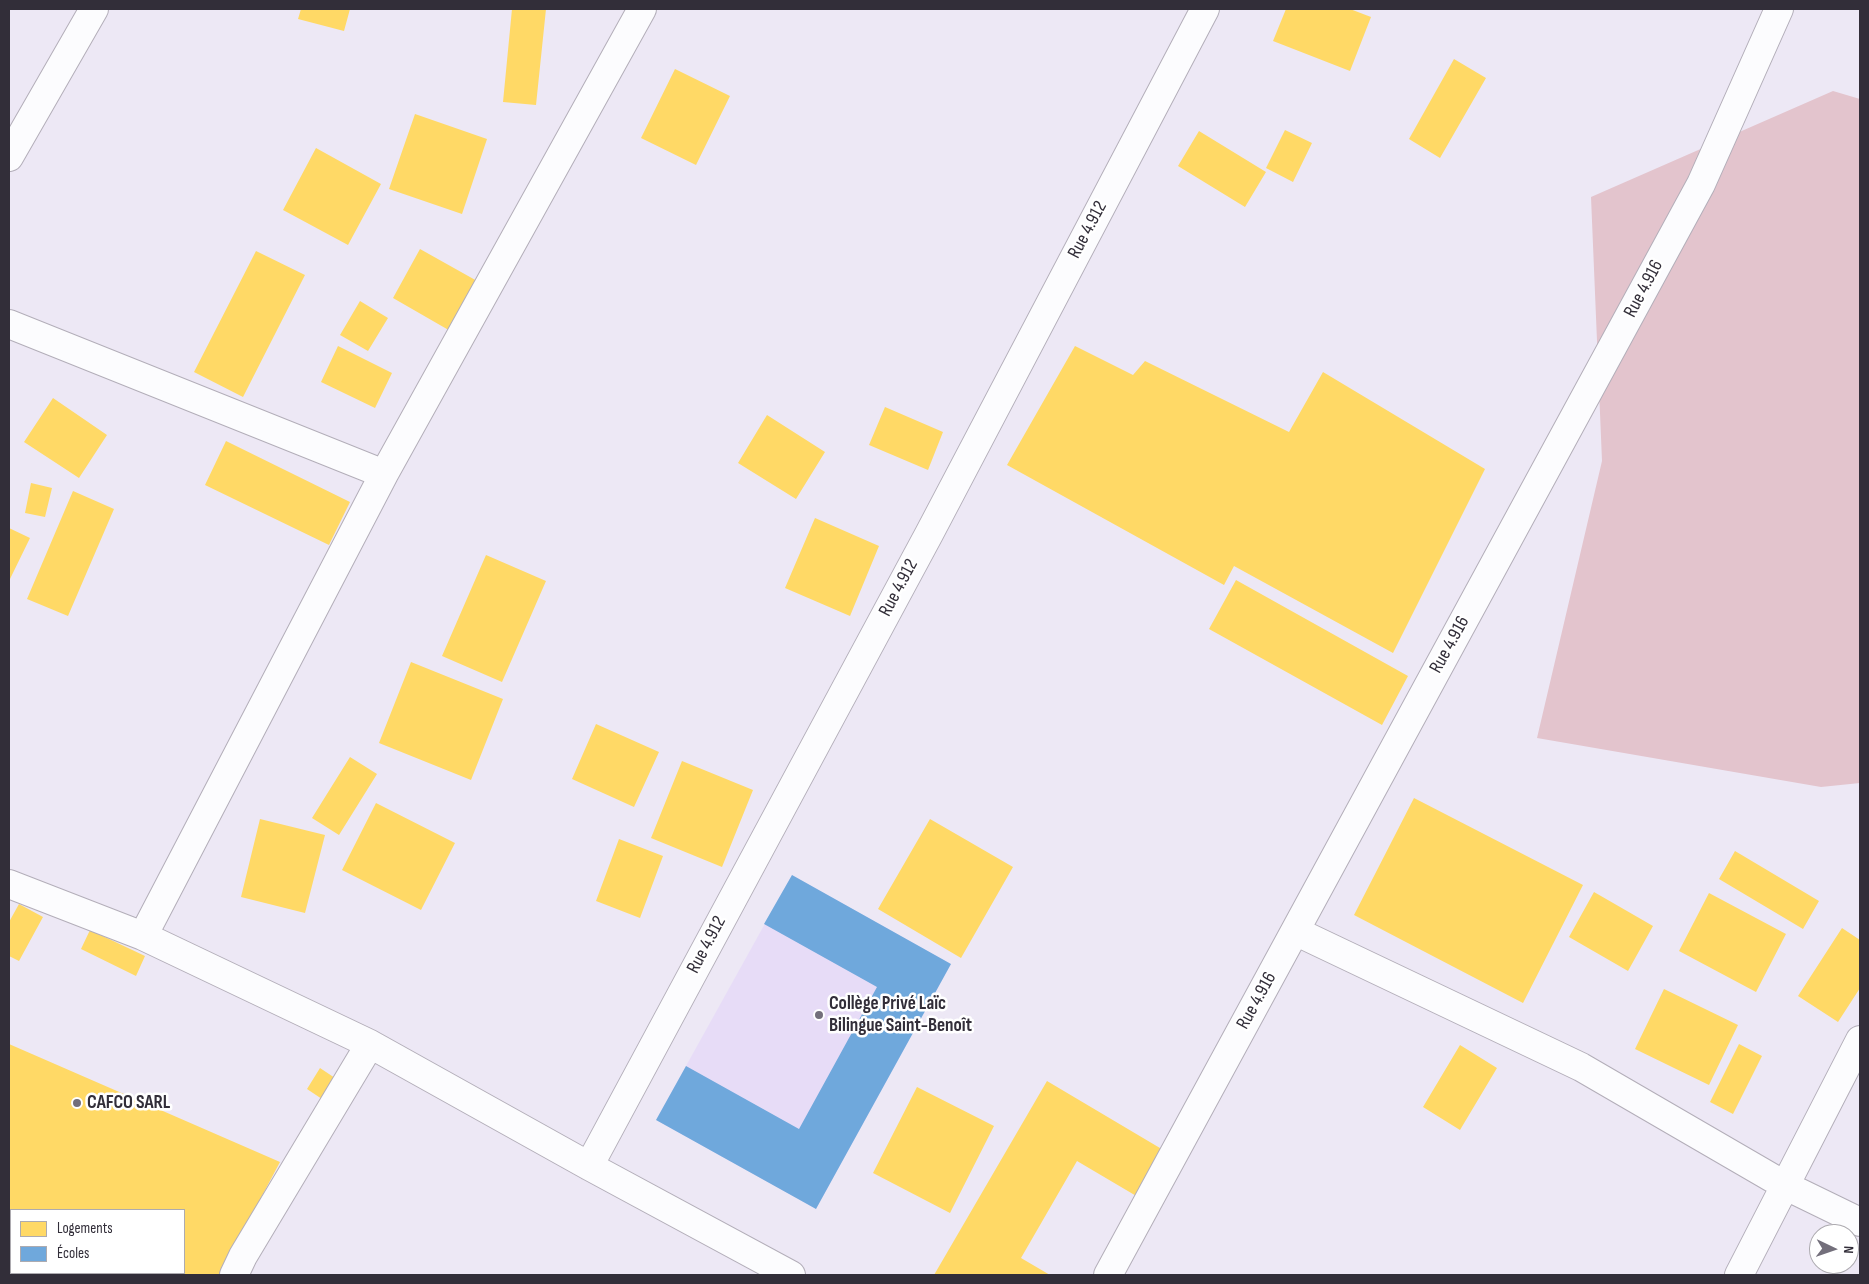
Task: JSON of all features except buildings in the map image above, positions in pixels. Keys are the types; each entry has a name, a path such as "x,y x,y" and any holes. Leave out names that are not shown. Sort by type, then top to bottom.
{"street":[{"path":"9,157 94,9"},
{"name":"Rue 4.912","path":"589,1166 928,534 1205,9"},
{"name":"Rue 4.916","path":"1108,1275 1701,184 1780,9"},
{"path":"143,936 384,474 631,12"},
{"path":"9,324 384,474"},
{"path":"9,884 143,936 370,1044 589,1166 791,1275"},
{"path":"1296,930 1581,1067 1786,1186 1860,1222"},
{"path":"1740,1275 1860,1040"},
{"path":"234,1275 243,1256 370,1044"}],"shaded area":[{"path":"1833,91 1860,99 1860,783 1821,787 1537,738 1602,461 1591,197"},
{"name":"Collège Privé Laïc Bilingue Saint-Benoît","path":"792,875 951,964 816,1209 656,1120"}],"place":[{"name":"Collège Privé Laïc Bilingue Saint-Benoît","path":"819,1015"},
{"name":"CAFCO SARL","path":"77,1103"}]}
